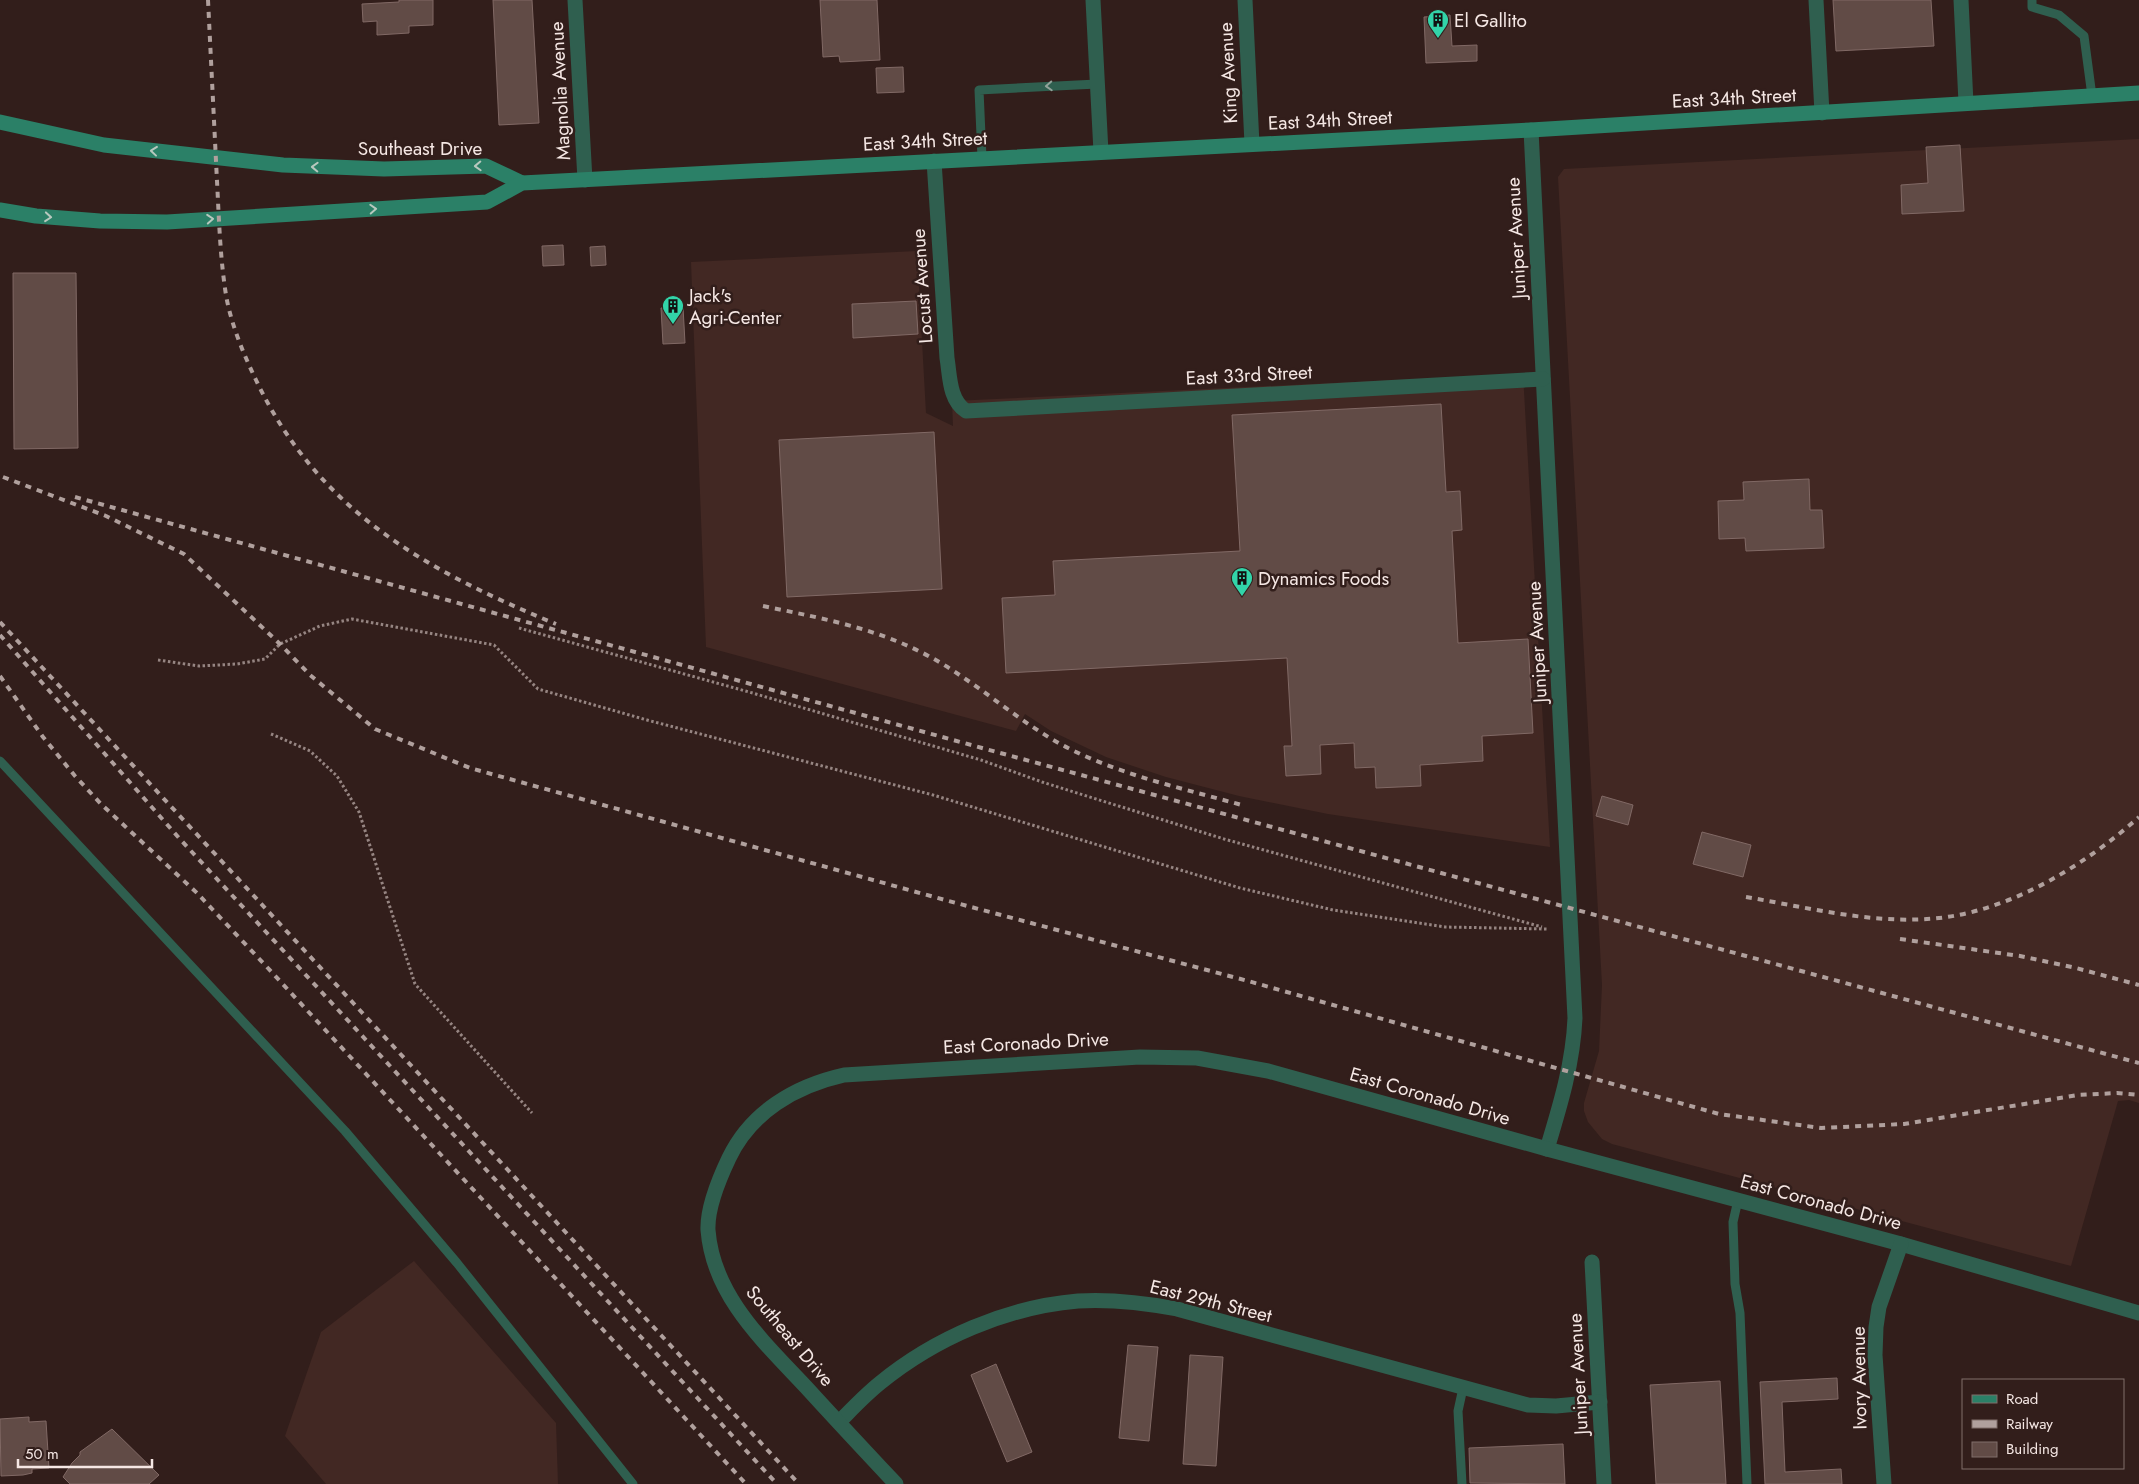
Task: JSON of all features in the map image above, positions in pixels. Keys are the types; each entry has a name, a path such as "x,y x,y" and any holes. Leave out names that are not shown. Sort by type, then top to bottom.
{"main road":[{"name":"East 34th Street","path":"522,183 1531,130 2139,94"},
{"name":"Southeast Drive","path":"0,122 104,145 283,166 384,169 486,166 522,183"},
{"path":"0,210 36,216 100,221 167,222 486,202 522,183"}],"street":[{"name":"Magnolia Avenue","path":"575,0 585,180"},
{"path":"1093,0 1101,152"},
{"name":"King Avenue","path":"1245,0 1252,144"},
{"path":"1816,0 1822,113"},
{"path":"1961,0 1966,103"},
{"name":"Juniper Avenue","path":"1531,130 1576,1018 1574,1048 1569,1072 1547,1149"},
{"name":"Locust Avenue","path":"934,161 947,358 952,390 959,406"},
{"name":"East 33rd Street","path":"959,406 966,411 1544,379"},
{"name":"East Coronado Drive","path":"727,1162 736,1143 751,1124 765,1112 798,1090 820,1080 867,1072 1140,1057 1196,1058 1268,1071 1547,1149 1901,1244 2139,1313"},
{"name":"Southeast Drive","path":"727,1162 713,1202 708,1228 711,1251 721,1280 744,1319 896,1484"},
{"name":"Ivory Avenue","path":"1884,1484 1876,1327 1880,1307 1901,1244"},
{"name":"Juniper Avenue","path":"1592,1262 1604,1484"},
{"name":"East 29th Street","path":"838,1422 880,1383 915,1358 947,1340 984,1323 1017,1313 1078,1301 1147,1304 1177,1309 1528,1405 1556,1406 1600,1402"}],"lane":[{"path":"2032,0 2032,7 2059,15 2084,36 2092,96"},
{"path":"982,158 979,90 1097,84"},
{"path":"0,760 345,1131 457,1263 633,1484"},
{"path":"1738,1200 1733,1222 1735,1284 1740,1313 1747,1484"},
{"path":"1462,1484 1458,1411 1464,1388"}],"path":[{"path":"158,660 199,666 237,664 265,659 280,644 320,626 352,619 494,644 538,689 647,720 933,795 1240,888 1333,910 1445,927 1547,929 1224,839 1051,785 981,760 749,692 520,628"},
{"path":"271,734 310,751 337,776 358,812 415,984 532,1113"}],"shaded area":[{"path":"2139,139 2139,1103 2129,1100 2118,1101 2071,1266 1612,1144 1602,1139 1588,1122 1584,1111 1584,1103 1599,1051 1602,985 1558,177 1564,169"},
{"path":"917,251 926,413 953,426 952,401 1523,374 1550,847 1328,814 1239,796 1166,777 1106,757 1051,731 1025,714 1016,731 706,647 691,262"},
{"path":"414,1261 556,1423 558,1484 326,1484 285,1436 321,1332"}],"building":[{"path":"399,0 433,0 433,25 409,26 409,33 377,35 377,21 363,22 362,4 399,2"},
{"path":"493,0 532,0 539,123 499,125"},
{"path":"820,0 877,0 880,60 840,62 839,56 823,57"},
{"path":"1833,0 1931,0 1934,46 1836,51"},
{"name":"El Gallito","path":"1450,15 1452,46 1477,45 1477,61 1426,63 1424,17"},
{"path":"903,67 904,92 877,93 876,68"},
{"path":"1960,145 1964,211 1902,214 1901,185 1928,183 1926,147"},
{"path":"563,245 564,265 543,266 542,246"},
{"path":"605,246 606,265 591,266 590,247"},
{"path":"13,273 76,273 78,448 14,449"},
{"path":"916,301 918,334 853,338 852,304"},
{"name":"Jack's Agri-Center","path":"683,307 685,343 663,344 661,308"},
{"name":"Dynamics Foods","path":"1441,404 1446,492 1460,491 1462,530 1452,531 1458,643 1528,639 1533,733 1482,736 1483,761 1420,765 1421,786 1376,788 1375,767 1355,768 1354,743 1320,745 1321,774 1286,776 1284,746 1292,746 1287,658 1006,673 1002,598 1055,595 1053,561 1240,551 1232,415"},
{"path":"934,432 942,589 787,597 779,440"},
{"path":"1809,479 1810,510 1822,510 1824,548 1746,551 1745,538 1719,539 1718,501 1744,500 1743,482"},
{"path":"1602,796 1633,805 1628,825 1596,816"},
{"path":"1702,832 1751,845 1743,877 1693,864"},
{"path":"1128,1345 1158,1347 1149,1441 1119,1438"},
{"path":"1190,1355 1223,1357 1216,1466 1183,1464"},
{"path":"996,1364 1032,1452 1007,1462 971,1375"},
{"path":"1837,1378 1838,1399 1782,1402 1785,1472 1841,1469 1842,1484 1765,1484 1760,1382"},
{"path":"1720,1381 1726,1484 1656,1484 1650,1385"},
{"path":"29,1417 29,1422 46,1421 49,1468 32,1469 32,1473 23,1475 1,1476 0,1419"},
{"path":"112,1429 159,1475 149,1484 70,1484 63,1477 80,1455 80,1452"},
{"path":"1563,1444 1565,1484 1470,1483 1469,1448"}],"railway":[{"path":"208,0 220,238 226,295 234,328 247,359 281,426 311,466 344,501 381,531 421,558 463,582 556,624"},
{"path":"3,477 106,516 184,554 280,644 310,675 375,729 470,768 945,900 1248,981 1719,1114 1821,1128 1904,1124 2078,1095 2117,1093 2139,1095"},
{"path":"75,497 982,748 2139,1063"},
{"path":"763,606 837,622 884,636 930,657 952,670 1053,740 1089,758 1178,788 1245,806"},
{"path":"0,622 799,1484"},
{"path":"0,635 179,838 777,1484"},
{"path":"0,676 43,737 75,776 101,804 197,893 746,1484"},
{"path":"1746,897 1882,919 1904,920 1956,916 2013,898 2041,885 2093,853 2139,817"},
{"path":"1900,939 2020,956 2076,968 2139,985"}],"place":[{"name":"El Gallito","path":"1438,39"},
{"name":"Jack's Agri-Center","path":"673,325"},
{"name":"Dynamics Foods","path":"1242,597"}]}
